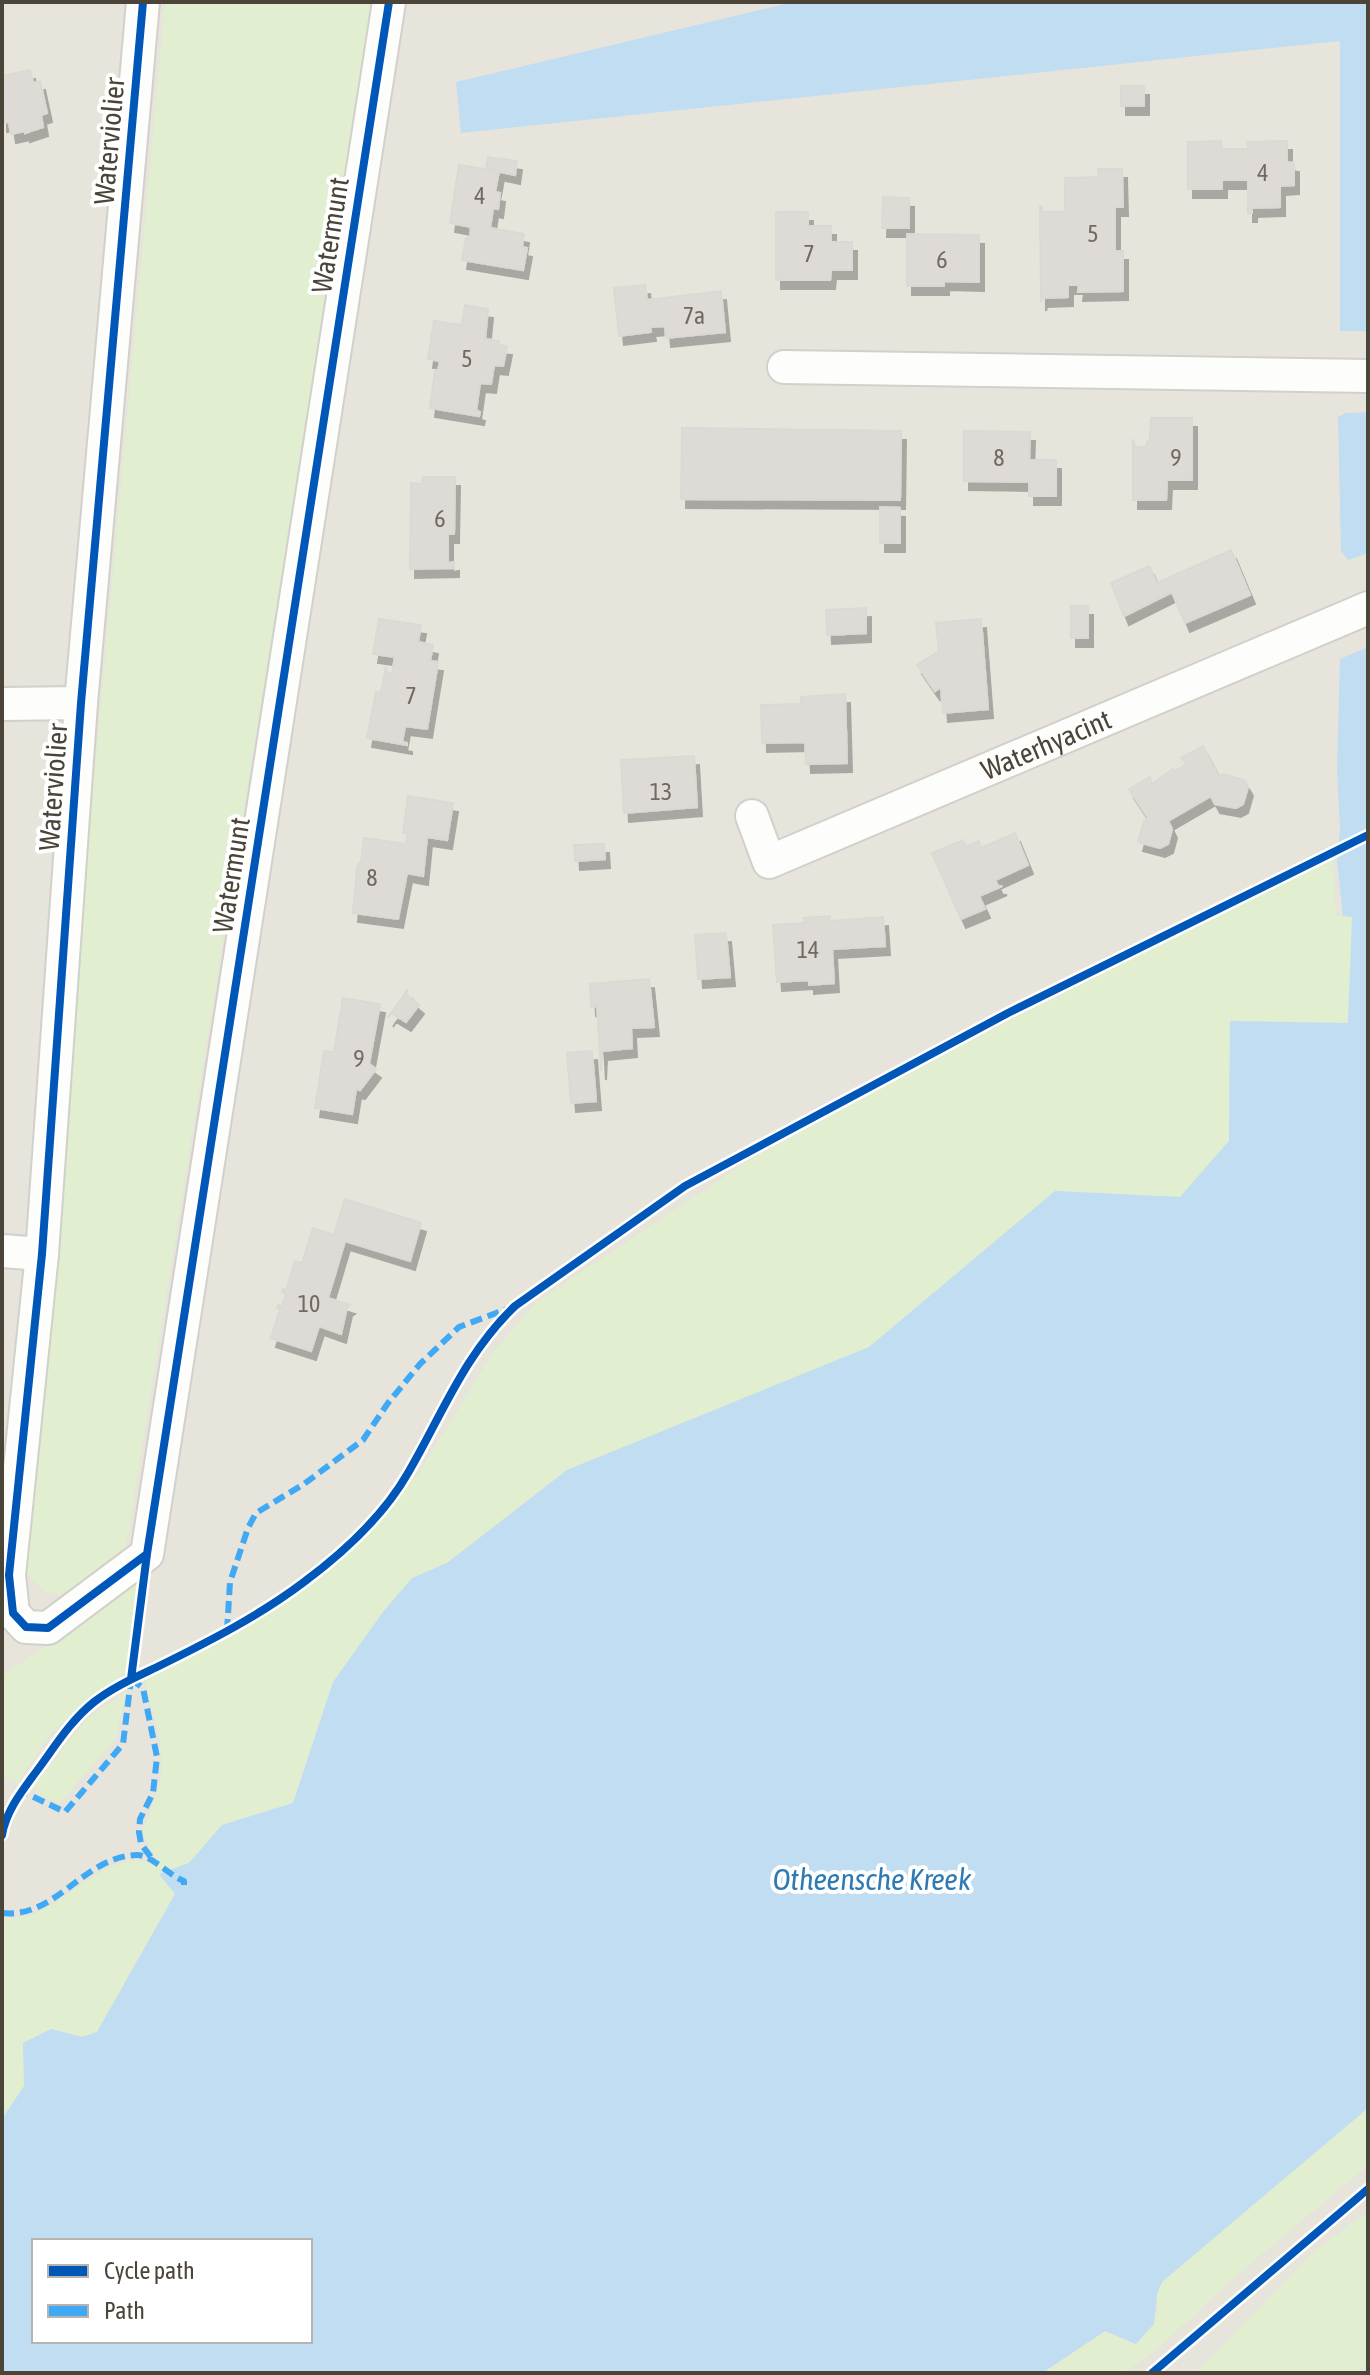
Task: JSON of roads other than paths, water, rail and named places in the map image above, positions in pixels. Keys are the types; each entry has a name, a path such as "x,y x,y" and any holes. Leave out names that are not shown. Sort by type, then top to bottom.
{"street":[{"name":"Waterviolier","path":"9,1575 42,1254 81,703 143,2"},
{"name":"Watermunt","path":"9,1575 13,1613 26,1627 48,1628 147,1554 389,2"},
{"path":"784,367 1368,376"},
{"name":"Waterhyacint","path":"752,816 769,862 1368,608"},
{"name":"Waterviolier","path":"2,704 81,703"},
{"path":"2,1251 42,1254"}],"water":[{"path":"794,2 1368,2 1368,331 1340,331 1340,41 461,133 456,82"},
{"path":"1368,412 1368,553 1348,560 1341,551 1338,417 1346,413"},
{"name":"Otheensche Kreek","path":"1368,647 1368,2108 1162,2282 1157,2294 1154,2324 1136,2344 1105,2331 1042,2373 2,2373 2,2119 24,2086 23,2043 51,2029 82,2037 97,2032 175,1894 159,1874 189,1863 222,1825 293,1803 333,1682 383,1612 412,1578 447,1563 567,1470 869,1347 1055,1191 1180,1197 1229,1141 1230,1021 1348,1023 1352,917 1343,916 1337,861 1340,830 1337,770 1340,659"}]}
